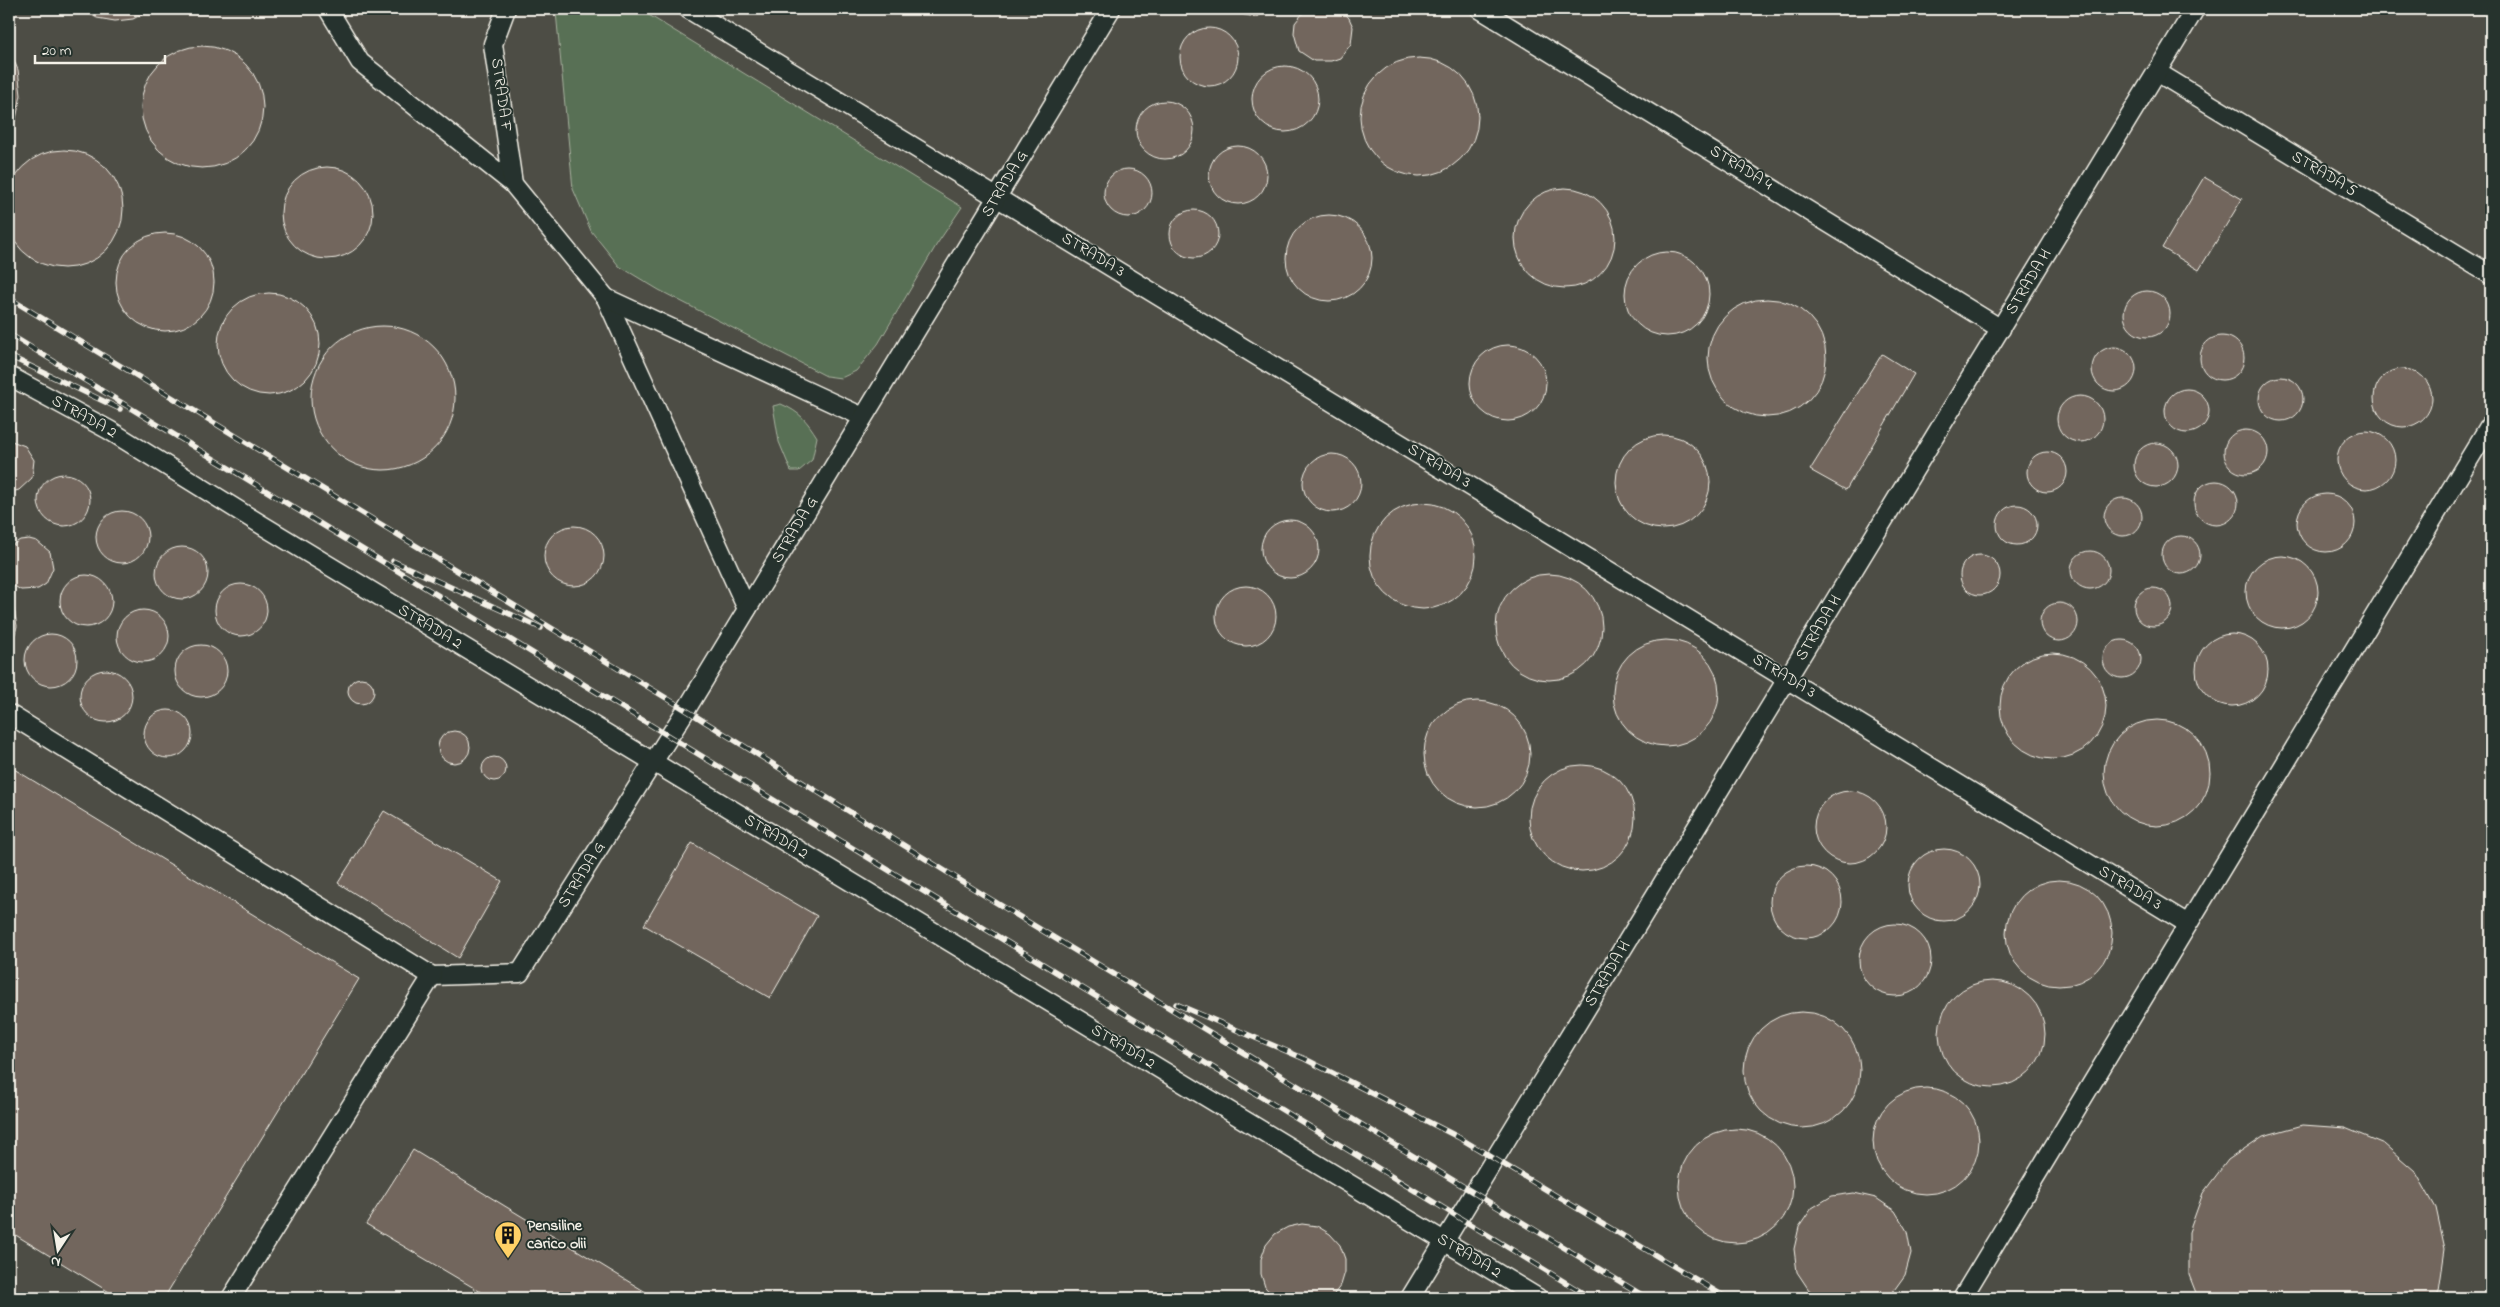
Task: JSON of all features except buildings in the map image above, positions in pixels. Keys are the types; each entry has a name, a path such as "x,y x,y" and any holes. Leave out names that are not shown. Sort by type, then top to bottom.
{"lane":[{"path":"328,9 360,62 513,184 606,298 747,609"},
{"name":"STRADA F","path":"506,9 494,44 513,184"},
{"name":"STRADA 3","path":"688,9 1788,678 2188,924"},
{"name":"STRADA G","path":"432,976 520,974 747,609 1111,9"},
{"name":"STRADA 4","path":"1480,9 2001,329"},
{"name":"STRADA H","path":"1410,1298 2195,9"},
{"name":"STRADA 5","path":"2157,72 2491,275"},
{"path":"606,298 863,417"},
{"name":"STRADA 2","path":"13,378 109,430 1538,1298"},
{"path":"1962,1298 2491,423"},
{"path":"9,714 432,976 231,1298"}],"shaded area":[{"path":"9,9 2491,9 2491,1298 9,1298"}],"green space":[{"path":"553,9 639,9 962,207 937,244 878,344 856,371 841,378 826,376 659,290 619,266 591,231 573,189 556,12"},
{"path":"781,404 793,410 802,418 817,437 812,460 799,471 791,471 779,442 773,406"}],"railway":[{"path":"9,298 686,710 987,897 1647,1298"},
{"path":"9,334 1591,1298"},
{"path":"9,356 120,409"},
{"path":"393,561 541,628"},
{"path":"1176,1004 1305,1059 1458,1137 1727,1298"}],"place":[{"name":"Pensiline carico olii","path":"508,1259"}]}
